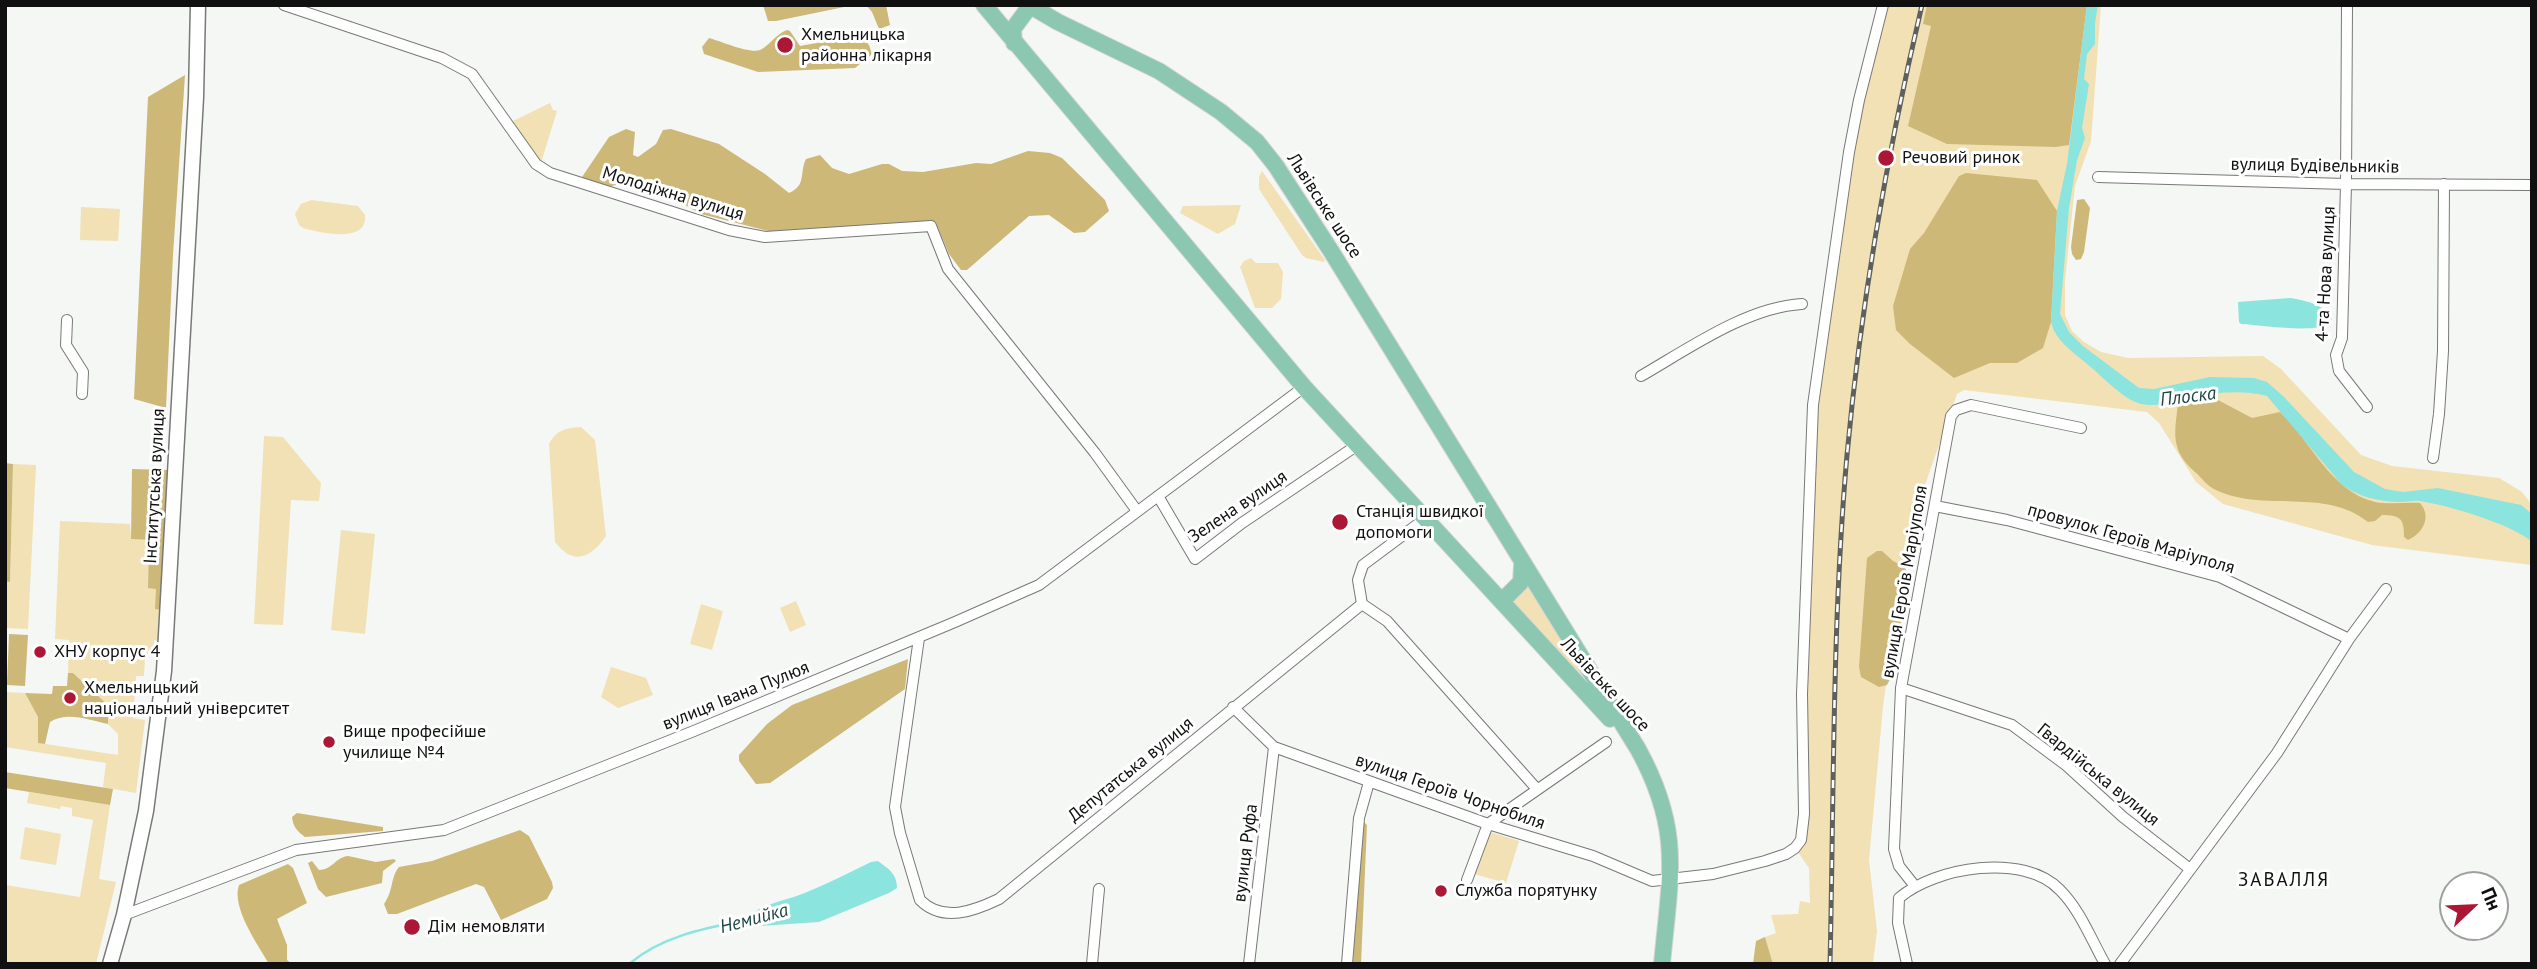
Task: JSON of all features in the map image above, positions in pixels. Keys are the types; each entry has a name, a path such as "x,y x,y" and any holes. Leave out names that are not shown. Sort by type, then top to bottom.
{"main road":[{"name":"Львівське шосе","path":"984,5 1304,387 1637,749"},
{"name":"Львівське шосе","path":"1029,6 1159,71 1221,112 1257,142 1276,166 1331,251 1637,749"},
{"path":"1014,43 1013,29 1029,6"},
{"path":"1502,601 1521,582 1522,565"},
{"path":"1637,749 1655,781 1665,811 1671,843 1671,880 1662,964"}],"street":[{"name":"Інститутська вулиця","path":"110,964 124,915 146,811 164,671 196,97 198,5"},
{"name":"Молодіжна вулиця","path":"284,5 442,58 472,74 536,164 550,173 729,230 765,237 931,226 948,269 1086,442 1137,511"},
{"name":"вулиця Героїв Чорнобиля","path":"1233,707 1274,747 1488,824 1593,856 1652,881 1713,874 1765,861 1786,853 1801,840 1804,814 1802,694 1813,405 1849,152 1883,5"},
{"name":"4-та Нова вулиця","path":"2347,5 2342,338 2336,364 2367,407"},
{"name":"вулиця Будівельників","path":"2098,177 2346,184 2532,185"},
{"path":"2433,458 2443,351 2444,184"},
{"path":"1641,376 1697,343 1757,313 1802,304"},
{"path":"67,320 66,345 83,372 82,394"},
{"name":"вулиця Івана Пулюя","path":"124,915 296,850 444,830 919,638 1039,585 1304,387"},
{"name":"вулиця Героїв Маріуполя","path":"1914,885 1899,866 1894,849 1901,688 1951,416 1956,410 1971,405 2081,428"},
{"name":"Зелена вулиця","path":"1158,496 1195,559 1242,523 1359,444"},
{"name":"провулок Героїв Маріуполя","path":"1935,506 2007,520 2220,577 2349,639"},
{"path":"1426,518 1363,565 1357,580 1362,604 1387,621 1536,788"},
{"path":"2120,964 2277,753 2349,639 2386,589"},
{"name":"Депутатська вулиця","path":"919,638 895,807 920,900 928,908 949,914 965,913 999,899 1362,604"},
{"name":"Гвардійська вулиця","path":"1901,688 2012,726 2067,766 2123,817 2190,869"},
{"path":"1467,880 1488,824 1536,788 1606,743"},
{"name":"вулиця Руфа","path":"1249,964 1274,747"},
{"path":"1347,964 1359,818 1369,782"},
{"path":"1907,964 1898,923 1899,898 1914,885 1951,873 1995,867 2017,868 2043,877 2058,888 2074,906 2105,964"},
{"path":"1092,964 1099,889"}],"shaded area":[{"path":"763,5 854,5 768,21"},
{"path":"866,5 886,5 890,25 879,29"},
{"path":"1883,5 2101,5 2091,141 2075,186 2065,280 2065,315 2072,331 2101,352 2128,358 2263,356 2281,369 2361,455 2392,466 2499,478 2522,492 2532,505 2532,565 2372,545 2223,504 2196,482 2159,423 2147,412 1964,390 1957,394 1926,482 1922,501 1917,506 1908,531 1883,706 1869,860 1877,931 1873,962 1773,964 1765,937 1776,933 1771,915 1798,914 1800,901 1810,903 1809,868 1795,848 1801,840 1802,694 1813,405 1849,152"},
{"path":"1927,5 2087,5 2069,145 2056,147 1947,144 1908,126 1931,26 1923,24"},
{"path":"787,30 800,46 861,35 872,54 855,68 758,72 704,54 702,47 709,38 742,49 760,50"},
{"path":"185,75 166,408 134,399 148,97"},
{"path":"550,103 553,110 557,111 540,166 509,123"},
{"path":"626,129 635,132 633,155 638,157 656,144 663,130 671,129 719,144 789,193 795,190 800,182 806,159 820,155 832,168 849,174 882,164 889,164 902,171 923,172 976,163 991,164 1028,151 1050,153 1062,158 1105,200 1109,211 1085,232 1074,233 1049,215 1029,216 967,270 961,270 949,254 936,223 772,232 701,214 652,179 625,182 606,188 585,185 582,177 609,137"},
{"path":"1262,171 1324,262 1302,255 1259,189"},
{"path":"1966,173 2037,180 2057,211 2051,322 2043,348 2017,363 1990,363 1954,378 1896,330 1893,306 1910,249 1924,233 1959,176"},
{"path":"2084,199 2090,208 2084,252 2081,259 2076,260 2071,247 2077,200"},
{"path":"311,200 358,206 365,215 364,224 359,230 342,234 303,228 295,214 301,204"},
{"path":"1241,205 1235,224 1218,234 1180,213 1183,206"},
{"path":"81,207 120,209 118,241 80,240"},
{"path":"1251,258 1256,263 1278,263 1283,272 1281,299 1272,308 1255,308 1240,267 1244,261"},
{"path":"2201,395 2218,400 2252,418 2280,412 2333,476 2359,496 2375,502 2420,503 2425,514 2422,529 2408,540 2404,537 2402,522 2397,517 2382,515 2375,521 2368,522 2333,505 2254,500 2213,489 2184,460 2176,441 2178,403"},
{"path":"581,427 595,440 606,536 588,554 575,556 562,550 555,542 549,444 562,431"},
{"path":"264,436 283,437 321,483 319,501 291,500 283,625 254,624"},
{"path":"5,463 13,464 10,582 5,581"},
{"path":"13,464 36,465 28,629 5,628 5,581 10,581"},
{"path":"132,469 168,470 162,610 155,609 156,589 148,588 149,540 131,539"},
{"path":"60,521 130,524 131,539 149,540 148,588 156,588 162,610 160,641 154,640 154,651 145,658 144,676 136,676 133,718 145,720 136,793 103,787 106,763 5,747 5,692 25,693 38,717 39,743 118,755 118,734 108,724 108,705 73,673 68,673 69,640 55,639"},
{"path":"341,530 375,534 365,634 331,630"},
{"path":"1877,551 1882,551 1905,567 1909,578 1892,675 1887,685 1879,687 1861,677 1859,667 1867,558"},
{"path":"1522,574 1638,749 1502,601"},
{"path":"796,601 806,625 790,632 780,608"},
{"path":"701,604 723,611 712,650 690,644"},
{"path":"9,634 28,635 25,686 7,685"},
{"path":"908,659 905,689 770,783 756,784 739,761 739,755 767,724 792,705"},
{"path":"611,667 646,678 653,695 618,708 601,697"},
{"path":"68,673 73,673 108,705 108,724 78,717 64,717 50,722 45,744 38,743 38,717 25,693 52,694 53,686 67,686"},
{"path":"5,772 113,789 110,805 5,788"},
{"path":"29,792 110,805 99,879 116,882 96,964 5,964 5,885 80,897 93,820 72,816 72,808 61,806 60,809 27,803"},
{"path":"297,813 383,827 383,831 305,837 293,824 292,817"},
{"path":"1364,822 1367,825 1361,964 1353,964 1358,859"},
{"path":"25,827 61,834 56,865 20,859"},
{"path":"520,830 529,836 552,882 553,888 547,899 501,920 484,887 476,884 397,914 388,914 384,904 399,867 432,861"},
{"path":"1487,831 1519,841 1506,883 1474,874"},
{"path":"348,856 376,862 396,861 383,871 382,883 326,897 318,889 308,863 312,861 319,870"},
{"path":"288,864 293,868 307,903 277,919 287,945 287,960 292,964 269,964 242,915 239,885"},
{"path":"1765,937 1773,964 1753,964 1756,941"}],"water":[{"name":"Плоска","path":"2087,5 2098,5 2095,44 2087,54 2084,79 2089,84 2082,128 2085,138 2077,160 2069,208 2060,314 2069,332 2083,346 2139,388 2154,389 2210,377 2254,378 2267,382 2354,472 2385,489 2403,492 2438,488 2521,505 2532,514 2532,542 2495,522 2462,511 2420,501 2376,499 2349,489 2342,485 2267,396 2223,393 2145,405 2118,391 2060,340 2051,322 2057,211 2067,164"},
{"path":"2290,298 2323,309 2332,317 2331,323 2313,328 2288,328 2239,322 2238,302"},
{"path":"878,861 889,869 896,879 897,888 889,893 819,922 745,927 744,921 758,910"}],"waterway":[{"name":"Немийка","path":"629,964 655,946 670,940 746,920"}],"railway":[{"path":"1830,964 1836,645 1847,455 1877,229 1897,117 1922,5"}],"place":[{"name":"Хмельницька районна лікарня","path":"785,45"},
{"name":"Речовий ринок","path":"1886,158"},
{"name":"Станція швидкої допомоги","path":"1340,522"},
{"name":"ХНУ корпус 4","path":"40,652"},
{"name":"Хмельницький національний університет","path":"70,698"},
{"name":"Вище професійше училище №4","path":"329,742"},
{"name":"Служба порятунку","path":"1441,891"},
{"name":"Дім немовляти","path":"412,927"}],"district":[{"name":"ЗАВАЛЛЯ","path":"2284,881"}]}
